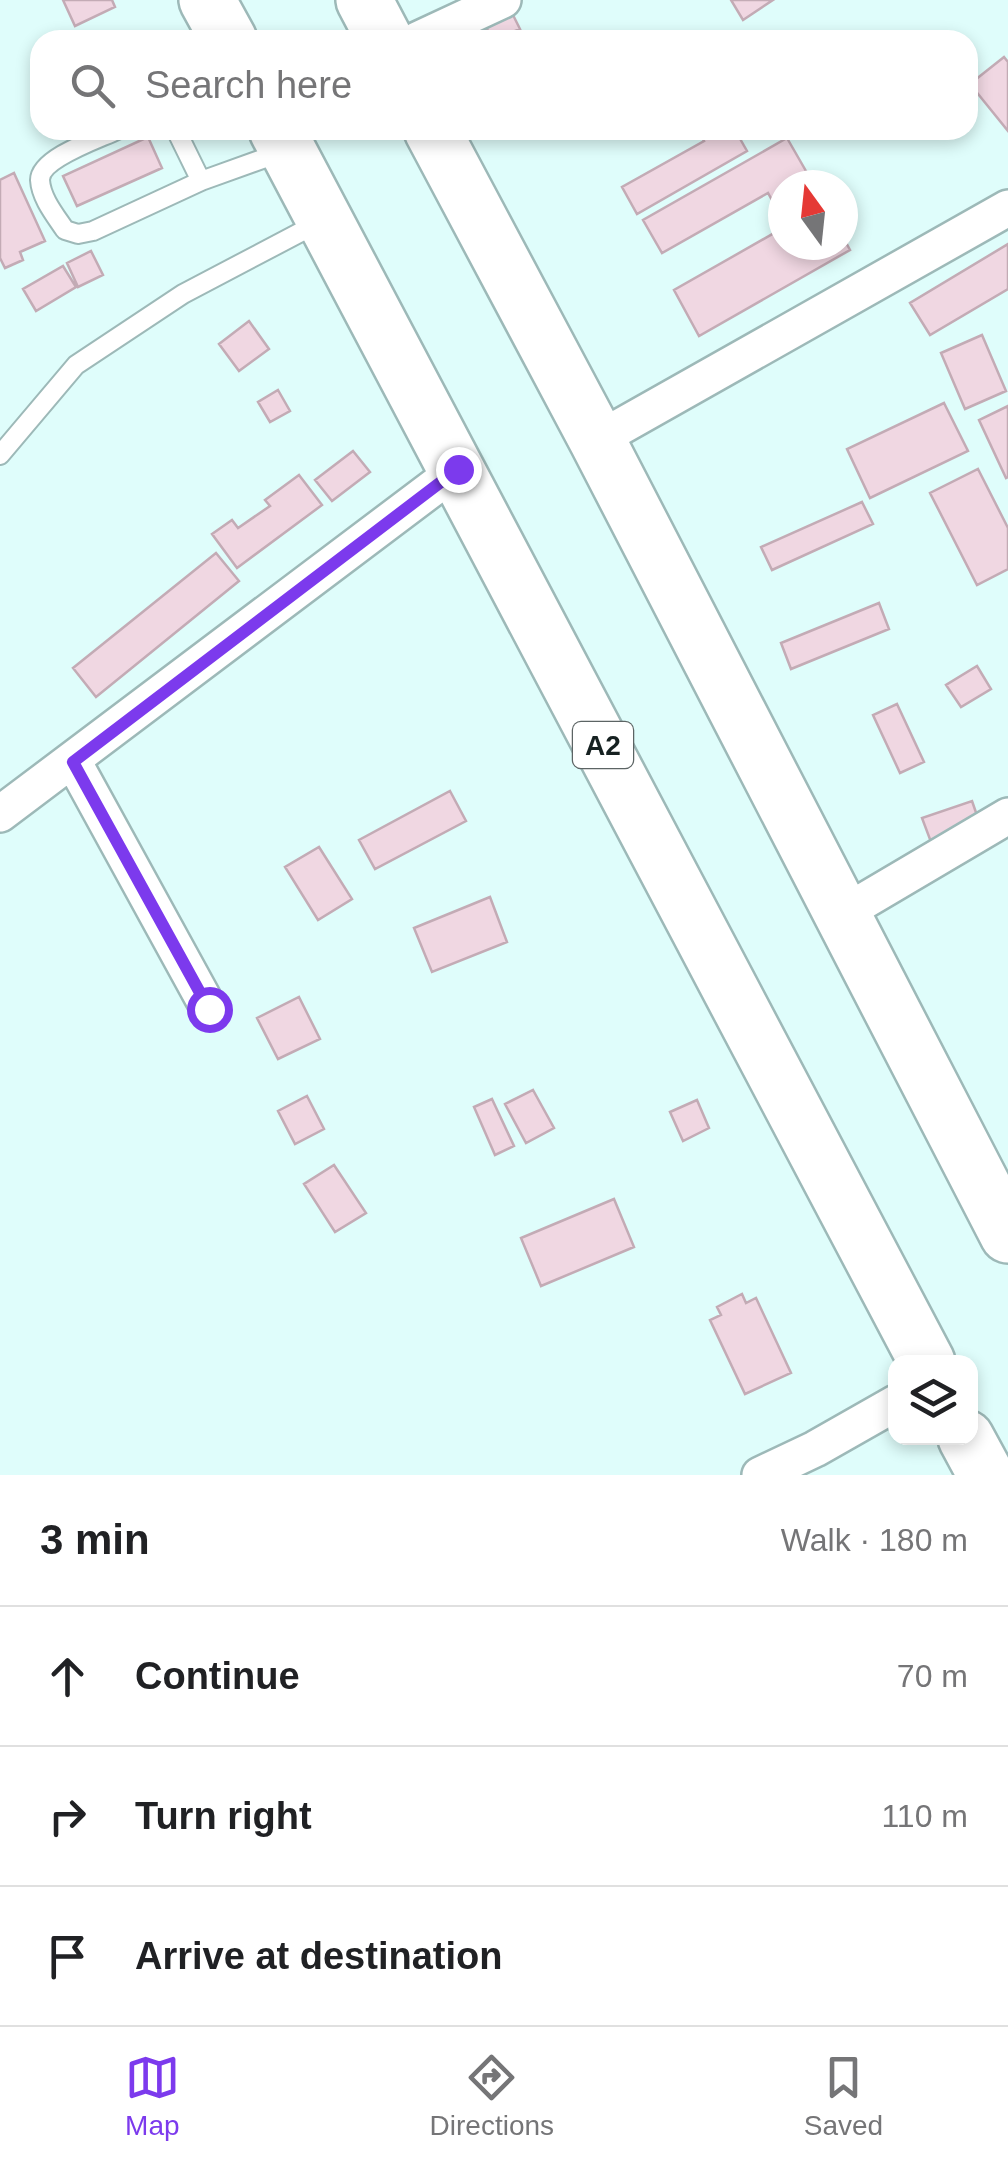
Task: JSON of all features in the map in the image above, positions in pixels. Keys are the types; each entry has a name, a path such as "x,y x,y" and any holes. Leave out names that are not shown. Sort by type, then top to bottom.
{"highway":[{"path":"207,0 223,30"},
{"path":"364,0 379,30"},
{"name":"A2","path":"282,140 923,1355"},
{"path":"437,140 1008,1235"},
{"path":"970,1445 986,1475"}],"street":[{"path":"439,30 503,0"},
{"path":"597,440 1008,208"},
{"path":"0,814 458,469"},
{"path":"73,762 209,1009"},
{"path":"842,914 1008,816"},
{"path":"760,1475 888,1407"}],"lane":[{"path":"95,140 52,160 42,170 44,198 65,230 78,234 93,231 282,140"},
{"path":"181,140 201,180"},
{"path":"0,455 76,365 183,294 324,219"}],"building":[{"path":"63,0 112,0 115,7 75,26"},
{"path":"731,0 773,0 743,20"},
{"path":"512,13 520,29 488,30 486,27"},
{"path":"1004,57 1008,62 1008,131 978,94 978,78"},
{"path":"141,140 149,140 162,168 77,206 63,176"},
{"path":"741,140 747,151 637,214 622,187 704,141"},
{"path":"788,140 805,170 768,170 768,193 662,253 643,220"},
{"path":"14,173 45,241 20,252 23,260 5,268 0,258 0,180"},
{"path":"768,237 768,260 832,260 699,336 674,290"},
{"path":"1008,244 1008,289 930,335 910,303"},
{"path":"91,251 103,275 78,287 67,263"},
{"path":"63,266 76,287 36,311 23,289"},
{"path":"249,321 269,349 239,371 219,344"},
{"path":"982,335 1006,391 965,409 941,353"},
{"path":"278,390 290,411 270,422 258,402"},
{"path":"944,403 968,451 870,498 847,449"},
{"path":"1008,406 1008,477 1006,478 979,420"},
{"path":"353,451 370,472 332,501 315,480"},
{"path":"978,469 1008,528 1008,569 977,585 930,493"},
{"path":"299,475 322,505 237,568 212,534 232,520 238,528 270,506 265,500"},
{"path":"862,502 873,524 772,570 761,547"},
{"path":"216,553 239,581 96,697 73,668"},
{"path":"879,603 889,629 791,669 781,643"},
{"path":"977,666 991,689 961,707 946,685"},
{"path":"897,704 924,762 900,773 873,715"},
{"path":"450,791 466,821 375,869 359,840"},
{"path":"972,801 980,824 931,842 922,818"},
{"path":"319,847 352,899 318,920 285,867"},
{"path":"490,897 507,942 432,972 414,928"},
{"path":"299,997 320,1039 278,1059 257,1018"},
{"path":"533,1090 554,1128 526,1143 505,1104"},
{"path":"307,1096 324,1129 295,1144 278,1111"},
{"path":"492,1099 514,1146 495,1155 474,1107"},
{"path":"697,1100 709,1128 683,1141 670,1112"},
{"path":"334,1165 366,1213 335,1232 304,1184"},
{"path":"614,1199 634,1247 541,1286 521,1238"},
{"path":"742,1294 746,1303 756,1298 791,1373 745,1394 710,1320 721,1315 717,1307"}],"route":[{"path":"209,1009 73,762 458,469"}]}
